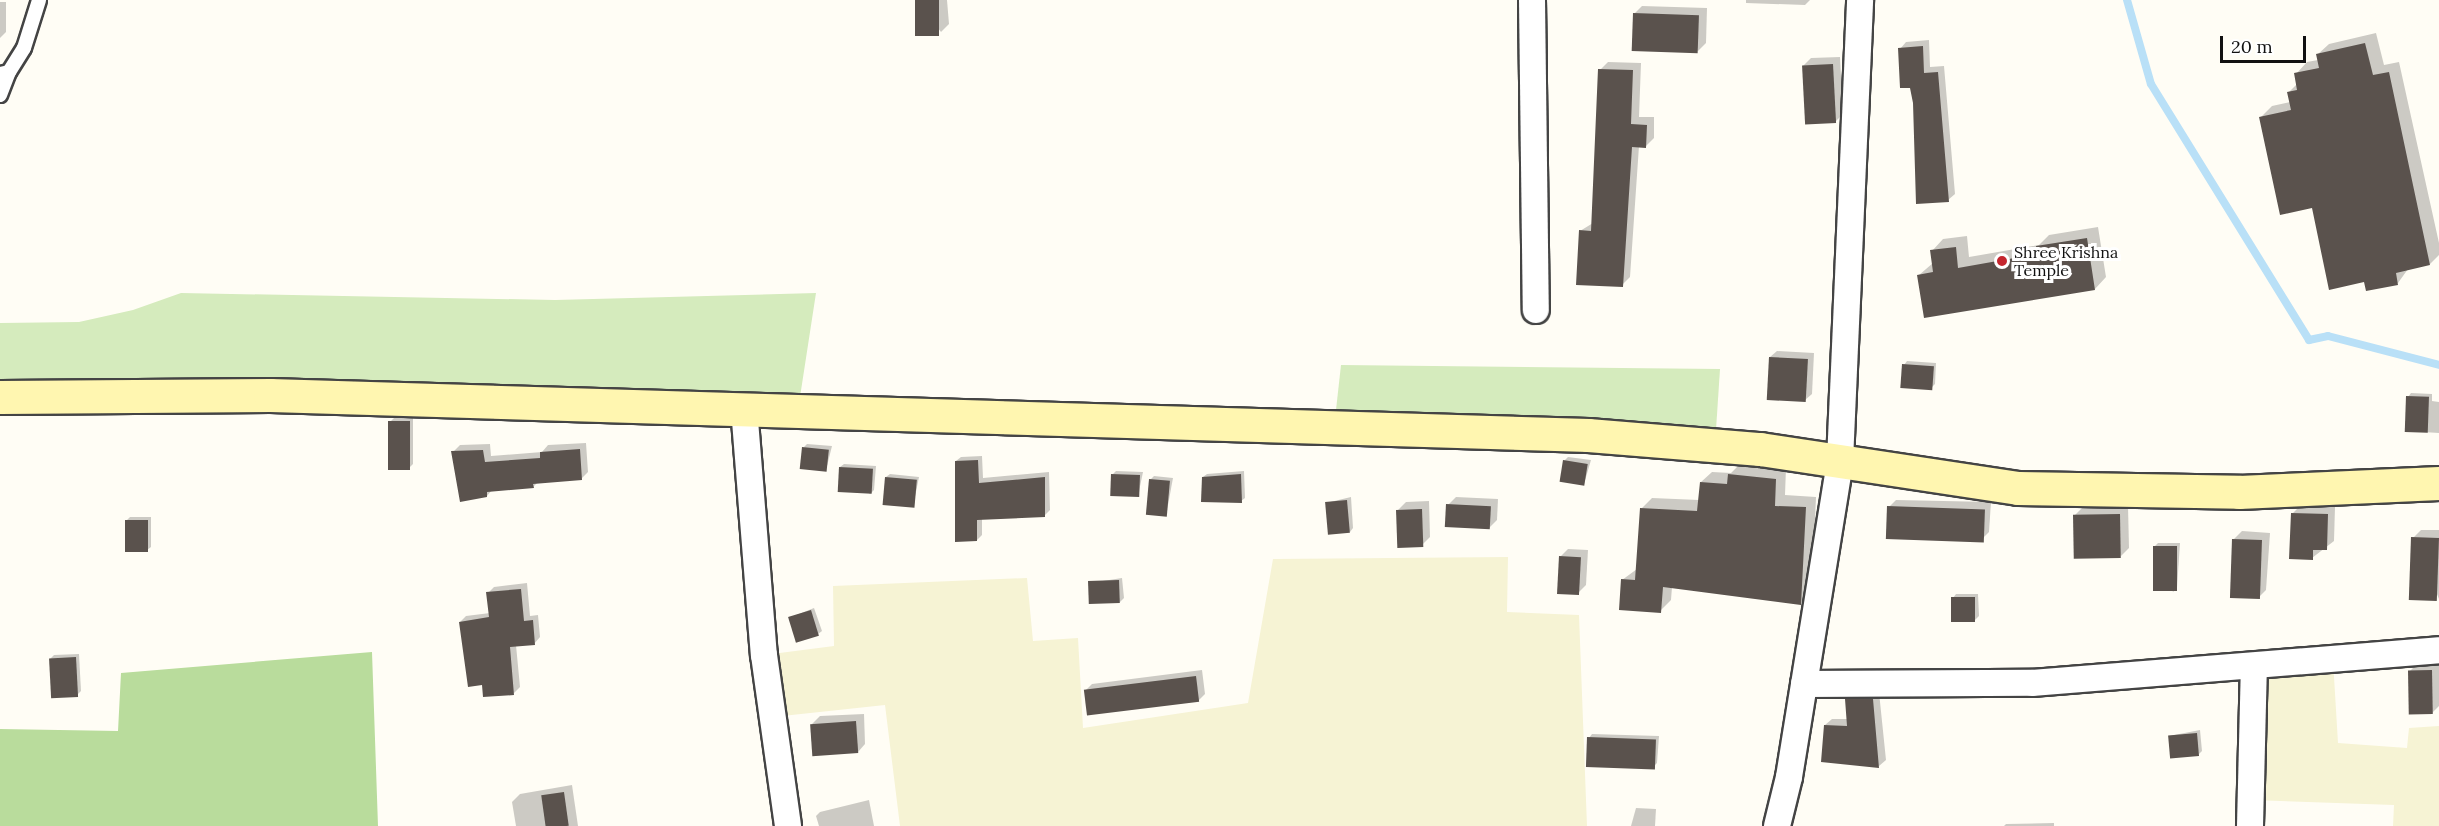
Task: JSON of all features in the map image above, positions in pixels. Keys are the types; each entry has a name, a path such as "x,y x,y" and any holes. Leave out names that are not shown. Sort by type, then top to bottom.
{"main road":[{"path":"0,397 270,395 1588,435 1760,449 2018,488 2239,492 2439,483"}],"street":[{"path":"1532,0 1536,310"},
{"path":"1777,826 1804,684 1840,461 1860,0"},
{"path":"744,408 764,656 788,826"},
{"path":"1804,684 2032,683 2439,650"},
{"path":"2250,826 2254,666"}],"lane":[{"path":"0,95 5,73 24,48 39,0"}],"shaded area":[{"path":"1508,557 1507,612 1579,615 1587,826 900,826 885,705 773,717 764,655 834,646 833,586 1027,578 1033,641 1078,638 1083,728 1248,703 1273,559"},
{"path":"2333,660 2338,743 2407,748 2409,728 2439,726 2439,826 2393,826 2394,805 2251,800 2254,666"}],"green space":[{"path":"181,293 555,300 816,293 798,410 0,397 0,323 79,322 133,310"},
{"path":"1341,365 1720,369 1715,445 1334,428"},
{"path":"372,652 378,826 0,826 0,729 118,731 121,673"}],"building":[{"path":"915,0 939,0 939,36 915,36"},
{"path":"1633,13 1699,15 1698,53 1632,51"},
{"path":"2365,43 2373,75 2389,72 2430,265 2396,273 2398,285 2366,291 2364,282 2329,290 2312,208 2280,215 2259,117 2291,110 2287,92 2297,90 2294,73 2319,68 2316,54"},
{"path":"1923,46 1924,73 1938,72 1949,202 1916,204 1913,103 1910,88 1900,88 1898,48"},
{"path":"1833,64 1836,123 1805,125 1802,66"},
{"path":"1598,69 1633,70 1631,124 1647,125 1646,148 1632,147 1623,287 1576,285 1579,230 1591,231"},
{"path":"2087,238 2095,290 1924,318 1917,275 1933,272 1930,250 1956,247 1958,268 2037,254 2036,246"},
{"path":"1769,357 1808,359 1806,402 1767,400"},
{"path":"1902,364 1934,366 1932,390 1900,388"},
{"path":"2406,396 2429,397 2428,433 2405,432"},
{"path":"388,421 410,421 410,470 388,470"},
{"path":"802,447 829,450 827,472 800,469"},
{"path":"580,449 582,480 533,484 534,488 487,492 487,497 460,502 451,451 483,450 485,462 540,458 540,452"},
{"path":"978,460 979,483 1045,477 1045,517 977,520 977,541 955,542 955,461"},
{"path":"1563,460 1588,464 1584,486 1560,482"},
{"path":"839,467 873,469 872,494 838,492"},
{"path":"1111,474 1140,475 1139,497 1110,496"},
{"path":"1241,474 1242,503 1201,502 1202,477"},
{"path":"1728,474 1776,479 1775,506 1806,507 1801,605 1663,587 1661,613 1619,610 1621,579 1635,580 1640,508 1697,511 1700,482 1727,484"},
{"path":"885,477 917,480 914,508 883,505"},
{"path":"1149,479 1170,481 1167,517 1146,515"},
{"path":"1347,500 1350,533 1328,535 1325,502"},
{"path":"1446,504 1491,506 1490,529 1445,527"},
{"path":"1887,506 1985,509 1984,542 1886,539"},
{"path":"1422,509 1423,547 1397,548 1396,510"},
{"path":"2291,513 2328,514 2327,550 2313,550 2313,560 2289,559"},
{"path":"2120,514 2121,558 2074,559 2073,515"},
{"path":"125,520 148,520 148,552 125,552"},
{"path":"2411,537 2439,538 2437,601 2409,600"},
{"path":"2232,539 2262,540 2260,599 2230,598"},
{"path":"2153,546 2177,546 2177,591 2153,591"},
{"path":"1559,556 1581,557 1579,595 1557,594"},
{"path":"1119,580 1120,603 1089,604 1088,581"},
{"path":"521,589 524,621 533,620 535,645 510,647 514,695 483,697 482,685 468,687 459,622 489,617 486,592"},
{"path":"1951,597 1975,597 1975,622 1951,622"},
{"path":"811,610 819,636 796,643 788,617"},
{"path":"76,657 78,697 51,698 49,658"},
{"path":"2408,670 2432,670 2433,714 2409,714"},
{"path":"1196,676 1199,702 1087,716 1084,690"},
{"path":"1845,699 1873,699 1879,768 1821,762 1824,725 1847,726"},
{"path":"856,721 858,753 812,756 810,724"},
{"path":"2197,733 2199,756 2170,758 2168,736"},
{"path":"1587,737 1656,739 1655,769 1586,767"},
{"path":"564,792 569,826 546,826 541,795"}],"waterway":[{"path":"2127,0 2151,84 2309,340 2328,336 2439,365"}],"place":[{"name":"Shree Krishna Temple","path":"2002,261"}]}
